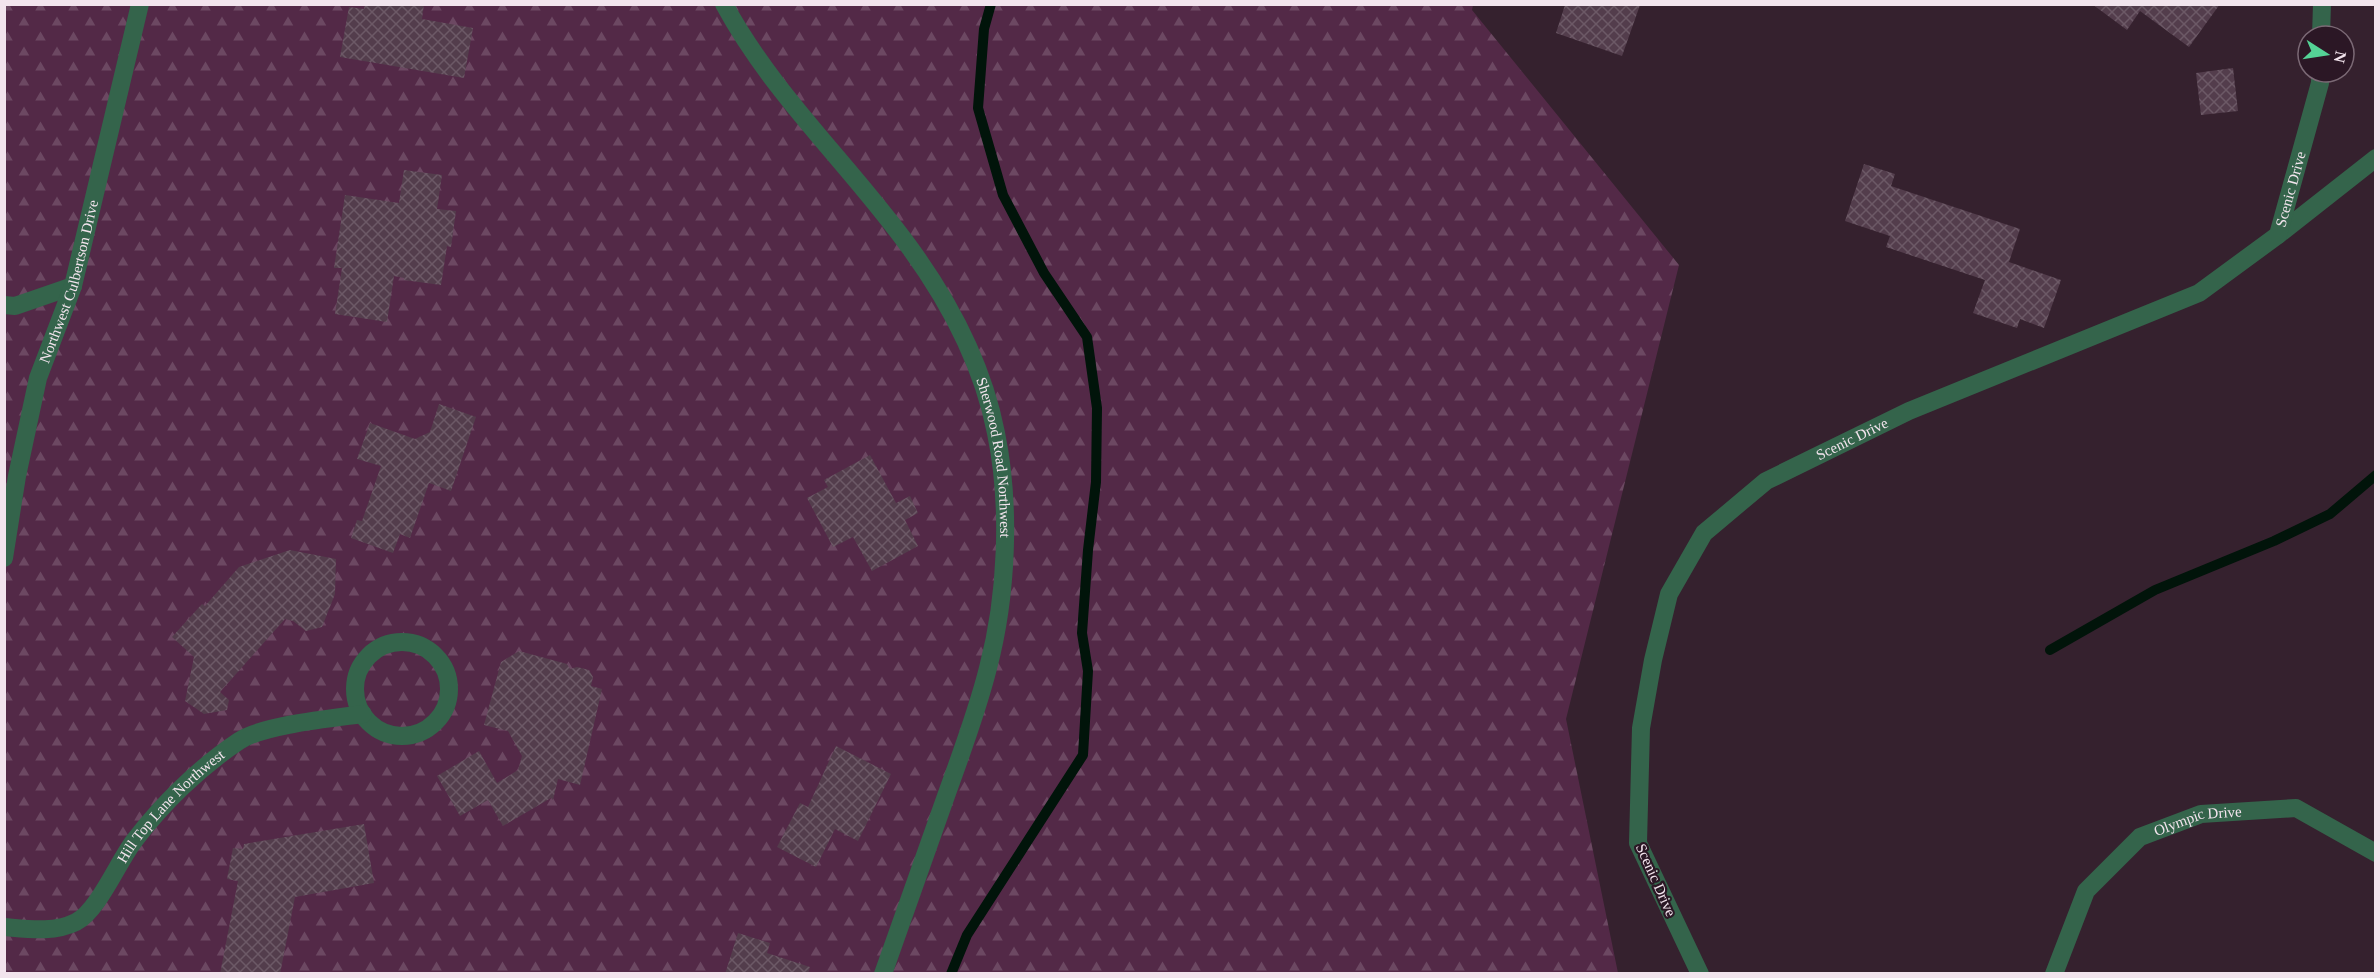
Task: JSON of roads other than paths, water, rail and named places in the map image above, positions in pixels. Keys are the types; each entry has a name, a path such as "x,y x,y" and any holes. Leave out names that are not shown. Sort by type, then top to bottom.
{"street":[{"name":"Northwest Culbertson Drive","path":"4,558 17,476 38,378 73,286 140,4"},
{"name":"Sherwood Road Northwest","path":"724,4 740,34 795,107 910,247 940,292 964,339 983,384 997,433 1004,490 1004,551 999,613 989,666 975,714 883,974"},
{"path":"2321,24 2322,4"},
{"name":"Scenic Drive","path":"1700,974 1638,843 1641,728 1653,660 1669,594 1704,533 1767,481 1909,411 2199,293 2278,235 2320,84"},
{"path":"2278,235 2376,158"},
{"path":"4,305 15,306 73,286"},
{"path":"400,642 412,643 424,647 442,663 449,686 448,698 444,710 428,728 405,736 393,735 381,731 363,714 356,691 357,679 361,667 377,649 400,642"},
{"name":"Hill Top Lane Northwest","path":"4,927 54,928 79,921 95,904 119,862 148,823 202,771 240,740 287,726 363,714"},
{"name":"Olympic Drive","path":"2054,974 2086,891 2140,837 2201,814 2296,808 2376,853"}],"waterway":[{"path":"951,974 967,935 1083,755 1088,671 1082,633 1096,482 1097,408 1087,337 1044,273 1003,195 978,108 984,29 991,4"},
{"path":"2050,650 2155,590 2274,541 2330,514 2376,475"}]}
